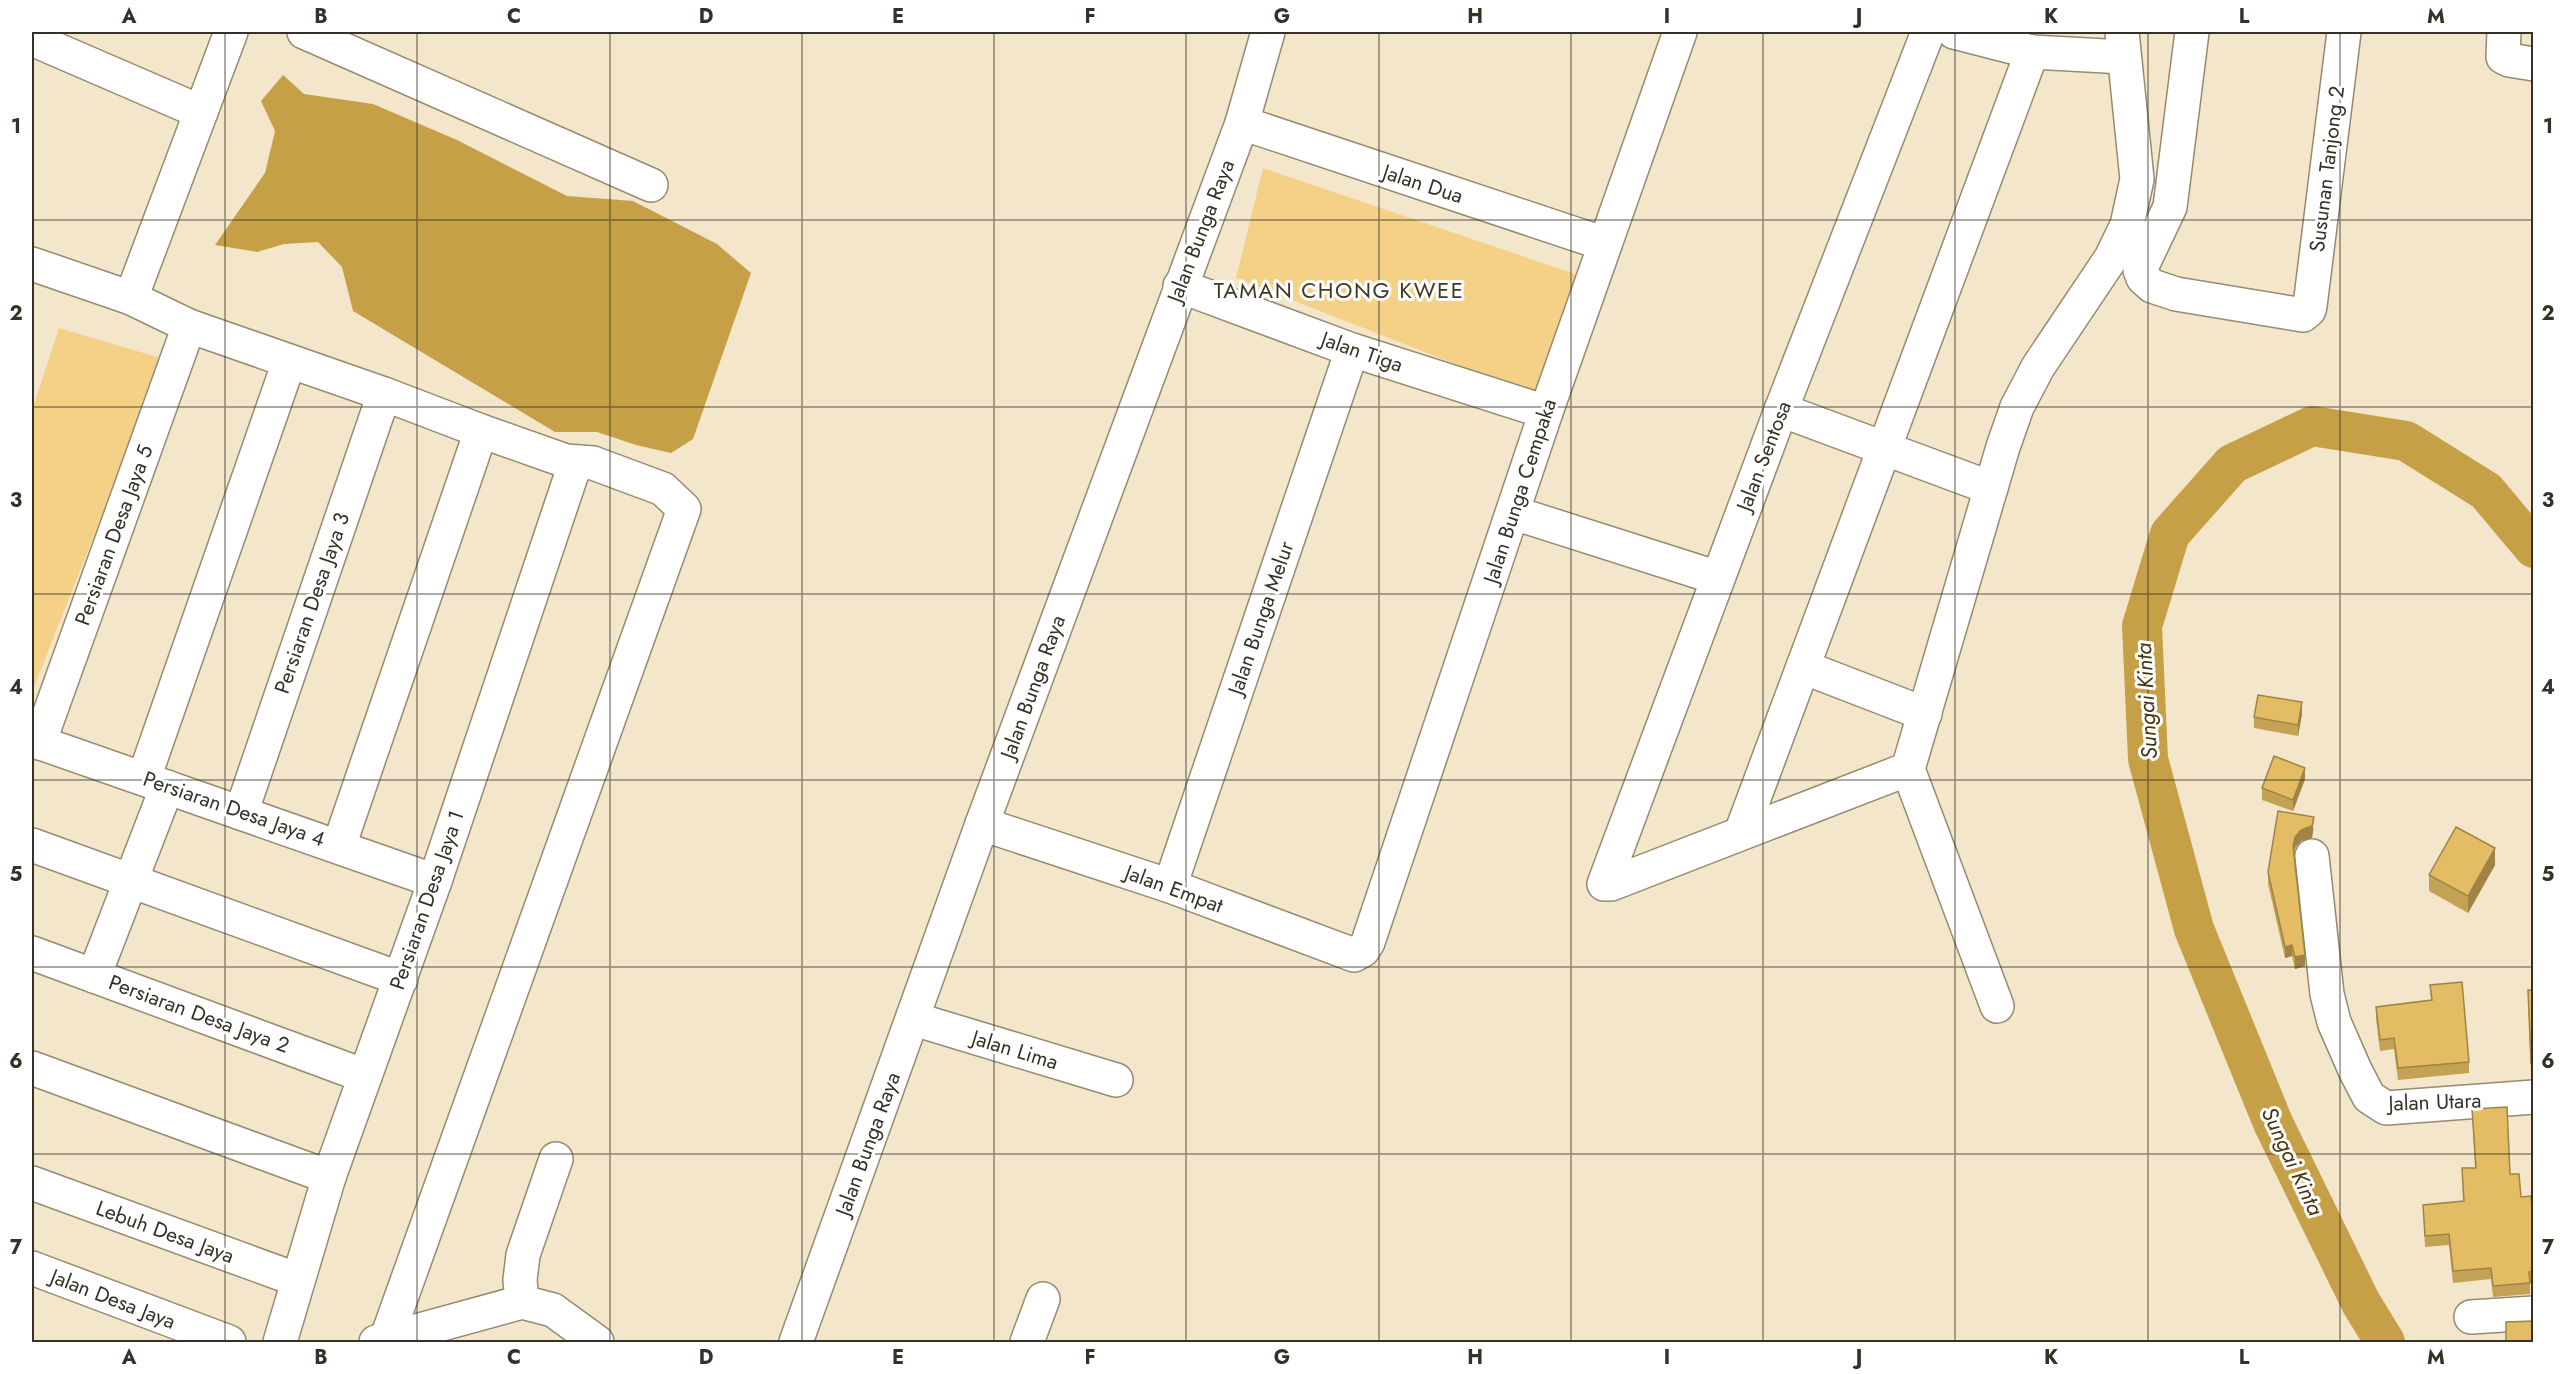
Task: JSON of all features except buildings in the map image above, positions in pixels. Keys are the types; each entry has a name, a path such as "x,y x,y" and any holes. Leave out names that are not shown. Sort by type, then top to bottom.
{"street":[{"path":"131,298 231,32"},
{"path":"304,32 651,185"},
{"name":"Jalan Bunga Raya","path":"796,1342 914,1019 982,824 1242,123 1268,32"},
{"name":"Jalan Bunga Cempaka","path":"1363,950 1368,942 1514,513 1546,412 1680,32"},
{"name":"Jalan Sentosa","path":"1742,832 1611,884 1604,883 1781,410 1928,32"},
{"path":"1954,32 2032,52 2123,44 2137,179 2127,225 2111,258 2038,367 2017,407 2002,447 1908,769 1997,1006"},
{"name":"Susunan Tanjong 2","path":"2192,32 2170,207 2140,270 2141,274 2152,286 2176,294 2303,315 2310,306 2344,32"},
{"path":"2504,32 2501,54 2503,57 2534,64"},
{"path":"32,39 201,112"},
{"path":"1742,832 2032,52"},
{"name":"Jalan Dua","path":"1242,123 1605,244"},
{"path":"34,274 131,298 189,326 288,362 384,393 566,461 593,464 663,489 684,509 381,1341"},
{"name":"Jalan Tiga","path":"1180,286 1352,350 1546,412"},
{"name":"Persiaran Desa Jaya 5","path":"35,742 189,326"},
{"name":"Jalan Bunga Melur","path":"1170,886 1352,350"},
{"path":"93,976 130,882 155,782 288,362"},
{"name":"Persiaran Desa Jaya 3","path":"241,813 384,393"},
{"path":"1781,410 1991,488"},
{"path":"339,846 481,431"},
{"name":"Persiaran Desa Jaya 1","path":"280,1342 329,1177 435,881 572,473 570,464 566,461"},
{"path":"1514,513 1718,578"},
{"path":"1803,667 1925,714"},
{"name":"Persiaran Desa Jaya 4","path":"35,742 435,881"},
{"path":"1742,832 1908,769"},
{"name":"Jalan Empat","path":"982,824 1170,886 1354,955 1363,950"},
{"path":"32,845 401,979"},
{"name":"Jalan Utara","path":"2312,856 2327,994 2334,1022 2355,1071 2369,1096 2386,1108 2534,1097"},
{"name":"Persiaran Desa Jaya 2","path":"32,953 365,1076"},
{"name":"Jalan Lima","path":"914,1019 1116,1080"},
{"path":"32,1068 329,1177"},
{"path":"522,1302 520,1280 523,1255 556,1159"},
{"name":"Lebuh Desa Jaya","path":"32,1183 298,1280"},
{"name":"Jalan Desa Jaya","path":"32,1268 229,1342"},
{"path":"1027,1342 1043,1299"},
{"path":"381,1341 522,1302 553,1310 597,1342"},
{"path":"2471,1317 2534,1313"}],"shaded area":[{"path":"283,75 304,94 373,104 457,140 567,196 633,201 717,244 751,273 693,439 671,453 636,445 597,432 555,432 353,311 342,267 318,242 284,244 257,252 215,245 265,173 275,131 261,101"},
{"path":"1263,168 1581,276 1539,397 1236,278"},
{"path":"59,328 164,359 32,692 32,411"}],"waterway":[{"name":"Sungai Kinta","path":"2385,1342 2361,1303 2273,1123 2194,929 2148,759 2142,626 2170,534 2232,464 2312,426 2406,441 2486,491 2534,548"}],"district":[{"name":"TAMAN CHONG KWEE","path":"1339,290"}]}
